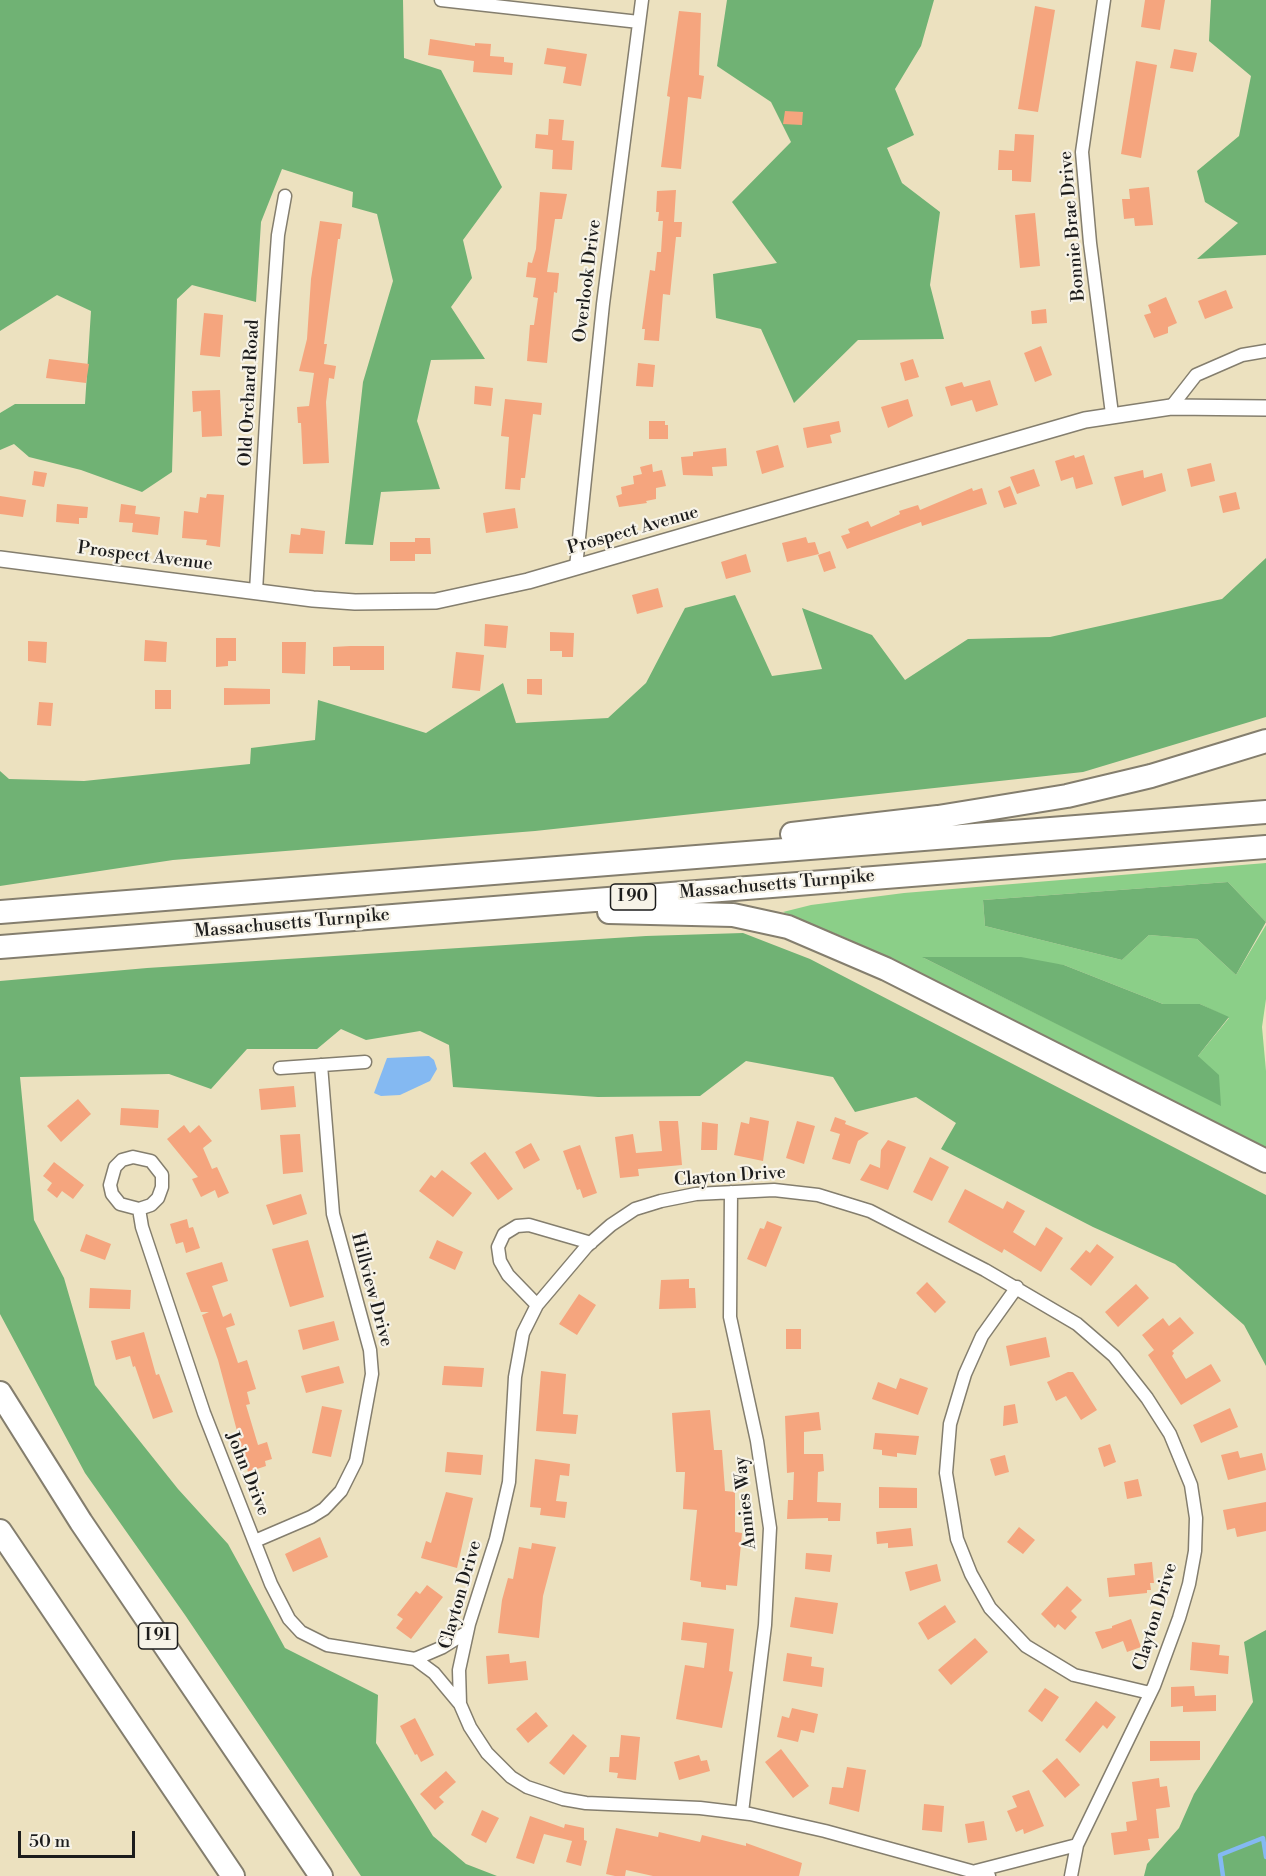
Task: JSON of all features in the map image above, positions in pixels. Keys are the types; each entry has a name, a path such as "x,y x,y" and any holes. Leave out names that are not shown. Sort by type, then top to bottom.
{"highway":[{"path":"125,902 213,886 283,878 469,864 794,833 957,814 1118,784 1266,741"},
{"name":"Massachusetts Turnpike","path":"0,912 1266,812"},
{"name":"Massachusetts Turnpike","path":"0,947 1266,847"},
{"path":"469,910 707,913 759,918 788,927 886,969 1266,1161"},
{"name":"I 91","path":"0,1393 81,1522 321,1876"},
{"path":"0,1531 233,1876"}],"street":[{"path":"441,0 639,22"},
{"name":"Overlook Drive","path":"576,567 603,303 642,0"},
{"name":"Bonnie Brae Drive","path":"1104,0 1082,152 1090,243 1112,414"},
{"name":"Old Orchard Road","path":"256,591 273,309 285,196"},
{"path":"1171,407 1196,375 1242,355 1266,351"},
{"name":"Prospect Avenue","path":"0,559 355,602 436,600 501,588 969,452 1112,414 1171,407 1266,408"},
{"path":"280,1068 365,1062"},
{"name":"Hillview Drive","path":"255,1541 311,1517 324,1509 341,1491 356,1461 372,1374 370,1350 333,1214 321,1065"},
{"path":"138,1156 156,1166 163,1181 158,1198 151,1205 139,1209 120,1204 112,1194 110,1185 111,1175 118,1164 128,1158 138,1156"},
{"name":"Clayton Drive","path":"989,1876 825,1831 742,1812 586,1803 545,1794 511,1777 498,1766 470,1727 460,1704 459,1670 467,1632 504,1510 510,1472 518,1356 526,1323 537,1305 591,1243 622,1216 648,1204 696,1194 792,1190 845,1202 900,1224 1017,1287 1077,1324 1114,1356 1159,1416 1186,1469 1194,1502 1195,1551 1189,1584 1150,1693 1077,1845 1071,1876"},
{"name":"Annies Way","path":"731,1192 728,1264 730,1317 758,1442 770,1528 765,1625 742,1812"},
{"name":"John Drive","path":"139,1209 142,1227 204,1413 281,1605 301,1632 336,1648 415,1659"},
{"path":"537,1305 508,1275 500,1261 498,1247 504,1234 517,1226 529,1225 591,1243"},
{"path":"1017,1287 982,1336 965,1374 950,1424 946,1473 957,1539 970,1574 990,1608 1026,1646 1074,1675 1099,1683 1150,1693"},
{"path":"415,1659 443,1647 467,1632"},
{"path":"415,1659 434,1673 460,1704"},
{"name":"Clayton Drive","path":"975,1871 1077,1845"}],"green space":[{"path":"0,0 403,0 404,58 441,70 502,187 463,240 472,278 451,307 485,359 431,360 417,421 440,489 381,492 373,545 345,544 363,382 393,281 377,214 352,207 353,192 282,169 261,222 256,302 192,285 177,299 172,472 142,492 81,470 29,457 14,444 0,450 0,413 15,404 85,404 91,311 57,295 0,331"},
{"path":"727,0 934,0 921,46 895,89 914,135 887,148 902,183 940,212 930,285 944,339 858,340 794,403 761,329 716,318 713,274 777,263 732,202 791,142 771,102 717,66"},
{"path":"1211,0 1266,0 1266,255 1197,259 1238,223 1205,202 1197,171 1239,136 1251,76 1209,41"},
{"path":"1266,558 1266,717 1083,772 535,831 173,860 0,886 0,771 9,779 84,781 250,764 251,748 315,740 318,700 426,733 503,683 516,723 608,718 646,683 685,608 735,595 772,676 822,669 802,608 872,635 905,680 968,639 1050,637 1222,599"},
{"path":"1266,863 1266,922 1228,882 983,900 985,926 1122,960 1149,935 1197,939 1236,975 1266,925 1266,999 1262,1027 1266,1071 1266,1150 848,939 783,912 811,905 904,893","holes":["924,958 1064,965 1163,1004 1200,1004 1229,1018 1198,1056 1221,1105"]},
{"path":"1228,882 1266,922 1236,975 1197,939 1149,935 1122,960 985,926 983,900"},
{"path":"743,933 810,959 1266,1195 1266,1366 1244,1325 1175,1264 1093,1227 941,1149 956,1123 916,1097 855,1112 833,1077 746,1061 700,1096 598,1097 453,1087 449,1045 420,1031 366,1040 341,1029 317,1049 247,1049 211,1089 169,1074 20,1077 34,1220 64,1278 95,1385 178,1489 228,1544 285,1648 378,1695 376,1743 433,1836 466,1864 497,1876 361,1876 185,1615 85,1473 0,1314 0,981 147,968 646,936"},
{"path":"922,957 1021,957 1064,965 1163,1004 1200,1004 1229,1017 1198,1056 1219,1075 1221,1106"},
{"path":"1266,1630 1266,1876 1144,1876 1147,1864 1179,1828 1194,1794 1253,1702 1244,1642"}],"water":[{"path":"429,1056 434,1060 437,1069 430,1081 400,1095 381,1096 374,1093 387,1058"}],"building":[{"path":"1145,0 1165,0 1160,30 1141,27"},
{"path":"1035,6 1055,10 1038,112 1018,109"},
{"path":"679,11 701,13 699,75 704,76 701,99 688,97 681,169 661,167 670,97 667,96"},
{"path":"430,39 475,46 475,43 491,44 490,56 504,57 504,62 513,63 512,75 473,72 474,61 428,55"},
{"path":"547,48 587,54 581,86 563,83 566,67 544,64"},
{"path":"1174,49 1197,53 1193,72 1170,68"},
{"path":"1136,61 1157,65 1141,158 1121,154"},
{"path":"785,111 803,112 802,125 783,124"},
{"path":"549,119 564,120 562,140 574,141 572,170 552,169 553,150 535,148 536,134 548,135"},
{"path":"1015,134 1034,135 1031,182 1012,181 1012,170 998,170 999,150 1014,151"},
{"path":"1149,187 1153,225 1135,226 1134,218 1124,219 1122,199 1130,199 1129,189"},
{"path":"676,190 674,222 682,222 681,237 676,237 670,295 663,294 659,341 644,340 645,329 642,329 650,270 655,271 657,252 661,252 663,221 658,221 659,212 656,212 657,191"},
{"path":"540,192 567,194 562,219 555,219 547,272 559,273 557,293 554,292 547,363 527,361 530,325 534,325 538,298 533,297 536,278 526,277 528,262 532,263 536,249"},
{"path":"1035,213 1040,266 1020,268 1015,215"},
{"path":"320,221 342,224 324,344 327,344 324,364 336,366 334,379 329,378 326,402 329,463 303,464 301,423 298,423 297,407 309,406 314,373 299,371 307,339 311,279"},
{"path":"1226,290 1233,308 1205,319 1198,301"},
{"path":"1166,297 1177,323 1168,327 1168,333 1154,338 1144,315 1151,313 1148,305"},
{"path":"1046,309 1047,323 1032,324 1031,311"},
{"path":"204,313 223,315 220,357 200,355"},
{"path":"1041,346 1052,375 1035,382 1024,353"},
{"path":"49,359 89,364 86,383 46,378"},
{"path":"913,359 919,377 905,381 900,363"},
{"path":"638,363 655,365 653,387 636,386"},
{"path":"990,380 998,405 976,412 972,400 951,406 945,387 962,382 964,387"},
{"path":"475,386 493,388 491,406 474,404"},
{"path":"220,390 222,436 202,437 201,411 193,412 192,391"},
{"path":"505,399 542,403 541,415 533,414 525,478 521,478 520,490 505,489 509,437 501,436"},
{"path":"908,399 913,416 888,428 881,407"},
{"path":"649,421 665,421 665,425 668,425 668,439 649,439"},
{"path":"839,421 841,432 830,435 832,443 807,448 803,428"},
{"path":"778,445 784,467 762,474 756,451"},
{"path":"726,448 727,466 712,467 713,476 683,475 681,457 693,456 693,452"},
{"path":"1074,455 1075,458 1084,455 1093,484 1076,489 1073,477 1061,481 1055,461"},
{"path":"1211,463 1215,481 1191,487 1187,469"},
{"path":"652,464 653,472 662,470 666,486 656,488 656,499 646,501 647,503 619,507 616,496 622,494 621,487 634,484 633,476 642,474 640,467"},
{"path":"1034,469 1040,486 1017,494 1010,477"},
{"path":"1143,470 1144,478 1162,473 1166,491 1122,506 1114,477"},
{"path":"34,471 47,473 44,487 32,485"},
{"path":"1010,486 1017,504 1004,508 998,491"},
{"path":"972,488 973,491 982,488 987,504 922,526 921,522 847,549 841,536 850,533 848,529 868,521 871,527 900,514 899,511 918,505 920,510"},
{"path":"1236,492 1240,509 1223,513 1219,496"},
{"path":"207,494 224,495 220,547 206,545 207,540 182,538 184,511 198,513 200,497 206,498"},
{"path":"0,496 26,500 23,517 0,514"},
{"path":"57,504 88,507 87,518 79,518 79,524 56,522"},
{"path":"121,504 136,506 135,514 160,517 158,535 132,532 133,523 119,522"},
{"path":"515,508 518,528 486,533 483,513"},
{"path":"301,528 325,531 323,554 289,553 291,534 300,535"},
{"path":"806,537 808,543 815,542 819,554 787,562 782,543"},
{"path":"415,538 430,538 431,554 415,554 415,561 390,561 390,542 415,542"},
{"path":"830,551 836,568 824,572 818,555"},
{"path":"746,554 751,572 726,579 721,562"},
{"path":"658,588 663,607 637,614 632,595"},
{"path":"485,624 508,626 506,648 484,646"},
{"path":"550,632 574,633 573,657 562,657 562,651 550,651"},
{"path":"216,638 236,638 236,661 228,661 228,666 216,667"},
{"path":"145,640 167,642 166,662 144,661"},
{"path":"28,641 47,642 46,663 28,661"},
{"path":"282,642 306,642 305,674 282,673"},
{"path":"384,646 384,670 350,670 350,666 333,666 333,647"},
{"path":"456,652 484,655 480,691 452,688"},
{"path":"527,679 542,679 542,695 527,694"},
{"path":"224,688 270,689 270,704 224,705"},
{"path":"155,690 171,690 171,709 155,709"},
{"path":"39,702 53,703 51,726 37,725"},
{"path":"294,1086 296,1107 261,1110 259,1089"},
{"path":"78,1099 91,1114 61,1142 47,1126"},
{"path":"121,1108 159,1110 158,1128 120,1125"},
{"path":"750,1117 769,1121 763,1161 734,1155 741,1122 749,1124"},
{"path":"835,1117 846,1121 845,1124 869,1133 858,1141 850,1164 832,1159 840,1134 830,1131"},
{"path":"659,1121 678,1121 682,1165 638,1169 639,1176 620,1178 615,1137 633,1134 636,1153 662,1151"},
{"path":"797,1121 815,1126 804,1164 786,1158"},
{"path":"702,1122 718,1124 717,1150 701,1150"},
{"path":"184,1125 190,1133 199,1125 212,1141 203,1148 212,1169 217,1167 229,1193 218,1198 215,1190 201,1197 192,1179 198,1177 167,1139"},
{"path":"300,1134 303,1172 283,1174 280,1135"},
{"path":"888,1140 906,1147 888,1190 860,1180 870,1164 880,1168 881,1150"},
{"path":"531,1143 540,1160 524,1169 515,1152"},
{"path":"580,1145 597,1193 583,1198 580,1189 577,1190 563,1151"},
{"path":"485,1152 513,1189 498,1200 470,1163"},
{"path":"930,1157 949,1167 932,1201 913,1192"},
{"path":"54,1162 84,1185 73,1199 62,1191 57,1198 47,1190 52,1183 43,1176"},
{"path":"442,1170 472,1193 453,1217 419,1191 431,1175 435,1178"},
{"path":"965,1189 1003,1209 1007,1201 1025,1211 1013,1232 1035,1246 1046,1227 1063,1238 1041,1272 1004,1249 1002,1253 948,1222"},
{"path":"301,1194 307,1214 273,1225 266,1205"},
{"path":"187,1219 189,1228 193,1227 200,1248 186,1253 183,1242 176,1244 170,1224"},
{"path":"767,1221 782,1227 766,1267 747,1259 760,1228 764,1229"},
{"path":"86,1234 111,1244 105,1260 80,1251"},
{"path":"308,1240 324,1297 290,1307 272,1249"},
{"path":"437,1240 463,1252 455,1270 429,1258"},
{"path":"1097,1244 1114,1257 1091,1286 1070,1269 1086,1250 1090,1253"},
{"path":"222,1262 228,1281 212,1286 223,1317 231,1313 235,1325 226,1328 238,1363 247,1360 256,1389 247,1392 250,1404 246,1405 258,1445 267,1442 272,1459 265,1461 266,1466 248,1472 218,1360 202,1315 209,1312 201,1312 186,1273"},
{"path":"689,1279 689,1288 695,1288 696,1308 659,1309 661,1280"},
{"path":"927,1282 946,1302 935,1313 916,1293"},
{"path":"1136,1284 1149,1298 1118,1327 1105,1312"},
{"path":"90,1288 131,1290 130,1309 89,1308"},
{"path":"579,1294 596,1305 577,1335 559,1324"},
{"path":"1180,1317 1194,1333 1172,1351 1174,1353 1172,1356 1186,1379 1211,1364 1221,1381 1181,1405 1148,1355 1154,1350 1142,1335 1163,1318 1169,1326"},
{"path":"334,1321 339,1340 303,1350 298,1330"},
{"path":"786,1329 801,1329 801,1349 786,1349"},
{"path":"144,1332 156,1375 159,1374 173,1412 153,1419 130,1356 116,1360 111,1341"},
{"path":"1046,1337 1050,1357 1010,1366 1006,1346"},
{"path":"339,1366 344,1383 306,1393 301,1376"},
{"path":"444,1366 484,1368 482,1387 442,1385"},
{"path":"541,1371 566,1374 563,1414 578,1415 576,1434 536,1431"},
{"path":"1073,1372 1097,1410 1081,1420 1066,1396 1056,1401 1047,1382"},
{"path":"900,1378 928,1388 918,1415 872,1399 878,1382 896,1389"},
{"path":"1015,1404 1018,1423 1003,1426 1004,1406"},
{"path":"322,1406 342,1410 331,1457 312,1453"},
{"path":"1230,1408 1238,1427 1201,1443 1193,1425"},
{"path":"710,1410 714,1450 722,1450 725,1491 735,1492 735,1532 742,1533 737,1586 726,1585 726,1590 701,1587 701,1582 690,1580 697,1510 683,1509 685,1472 676,1472 672,1413"},
{"path":"819,1412 821,1430 804,1432 804,1454 823,1454 824,1471 818,1472 817,1502 841,1503 840,1521 828,1521 828,1518 787,1519 788,1500 793,1500 794,1472 787,1473 785,1416"},
{"path":"875,1433 919,1436 916,1455 897,1453 897,1457 882,1455 882,1450 873,1449"},
{"path":"1110,1444 1116,1462 1104,1467 1098,1448"},
{"path":"1238,1451 1240,1458 1262,1453 1266,1470 1228,1480 1221,1455"},
{"path":"447,1452 483,1455 481,1475 445,1472"},
{"path":"1005,1455 1009,1472 995,1476 990,1459"},
{"path":"535,1459 570,1464 569,1476 560,1475 556,1501 567,1502 565,1518 540,1515 541,1508 530,1507"},
{"path":"1138,1479 1142,1496 1127,1499 1124,1482"},
{"path":"879,1487 917,1488 917,1508 879,1508"},
{"path":"446,1492 473,1498 457,1568 421,1558 426,1541 431,1543"},
{"path":"1266,1502 1266,1531 1237,1537 1235,1528 1227,1530 1223,1510"},
{"path":"1019,1527 1035,1540 1023,1554 1007,1542"},
{"path":"911,1528 913,1546 888,1548 888,1543 877,1544 876,1532"},
{"path":"320,1537 328,1557 293,1572 285,1554"},
{"path":"532,1543 556,1547 543,1596 539,1638 498,1633 502,1600 508,1578 513,1579 519,1547 531,1549"},
{"path":"806,1553 832,1555 830,1572 805,1569"},
{"path":"1152,1562 1154,1583 1150,1583 1151,1590 1147,1590 1147,1593 1109,1597 1107,1578 1135,1575 1134,1564"},
{"path":"937,1564 941,1581 910,1591 905,1572"},
{"path":"427,1585 443,1597 411,1639 396,1628 403,1619 397,1615 416,1591 420,1594"},
{"path":"1067,1586 1082,1600 1071,1611 1077,1617 1065,1630 1058,1624 1055,1628 1041,1614"},
{"path":"795,1597 838,1603 833,1634 790,1627"},
{"path":"945,1605 956,1622 928,1640 918,1623"},
{"path":"1131,1619 1141,1647 1127,1652 1123,1641 1102,1649 1095,1632 1112,1628 1112,1626"},
{"path":"683,1622 734,1629 729,1671 733,1672 722,1728 676,1719 685,1665 704,1668 707,1643 681,1640"},
{"path":"975,1638 988,1652 951,1685 938,1670"},
{"path":"1192,1642 1220,1645 1219,1655 1229,1656 1228,1674 1190,1670"},
{"path":"787,1653 812,1657 811,1666 824,1668 822,1687 783,1681"},
{"path":"509,1654 510,1663 526,1661 528,1680 488,1684 486,1656"},
{"path":"1194,1686 1195,1696 1216,1695 1216,1711 1183,1712 1183,1706 1171,1707 1171,1687"},
{"path":"1045,1688 1059,1697 1042,1722 1028,1711"},
{"path":"1096,1701 1116,1717 1107,1729 1103,1725 1080,1753 1065,1740"},
{"path":"792,1708 818,1714 814,1733 801,1730 798,1742 777,1737 782,1716 789,1718"},
{"path":"536,1712 548,1726 528,1743 516,1729"},
{"path":"415,1718 434,1755 421,1762 400,1726"},
{"path":"573,1734 587,1746 564,1775 549,1763"},
{"path":"621,1735 640,1737 636,1780 617,1778 618,1773 609,1772 610,1757 619,1757"},
{"path":"1150,1741 1200,1741 1200,1760 1150,1761"},
{"path":"781,1749 809,1786 793,1798 765,1762"},
{"path":"699,1755 701,1761 707,1760 710,1771 679,1780 674,1762"},
{"path":"1057,1758 1080,1785 1065,1798 1042,1771"},
{"path":"847,1767 866,1770 859,1812 829,1804 832,1787 843,1788"},
{"path":"446,1771 456,1782 439,1797 444,1802 435,1810 420,1794"},
{"path":"1159,1778 1160,1787 1167,1786 1170,1807 1156,1809 1159,1838 1148,1839 1150,1850 1114,1855 1111,1833 1127,1831 1126,1822 1137,1820 1132,1782"},
{"path":"1029,1790 1044,1826 1024,1834 1023,1829 1016,1832 1007,1811 1017,1807 1012,1796"},
{"path":"924,1804 944,1806 942,1832 922,1830"},
{"path":"482,1810 499,1818 486,1843 471,1835"},
{"path":"530,1816 564,1828 565,1824 584,1828 584,1840 587,1841 581,1866 566,1862 572,1841 544,1834 534,1864 516,1858"},
{"path":"984,1821 987,1840 968,1843 965,1824"},
{"path":"616,1828 658,1837 659,1832 700,1842 702,1835 746,1846 746,1843 802,1863 799,1876 653,1876 626,1870 625,1876 615,1876 606,1874"}],"waterway":[{"path":"1223,1876 1220,1855 1263,1838 1266,1857"}]}
